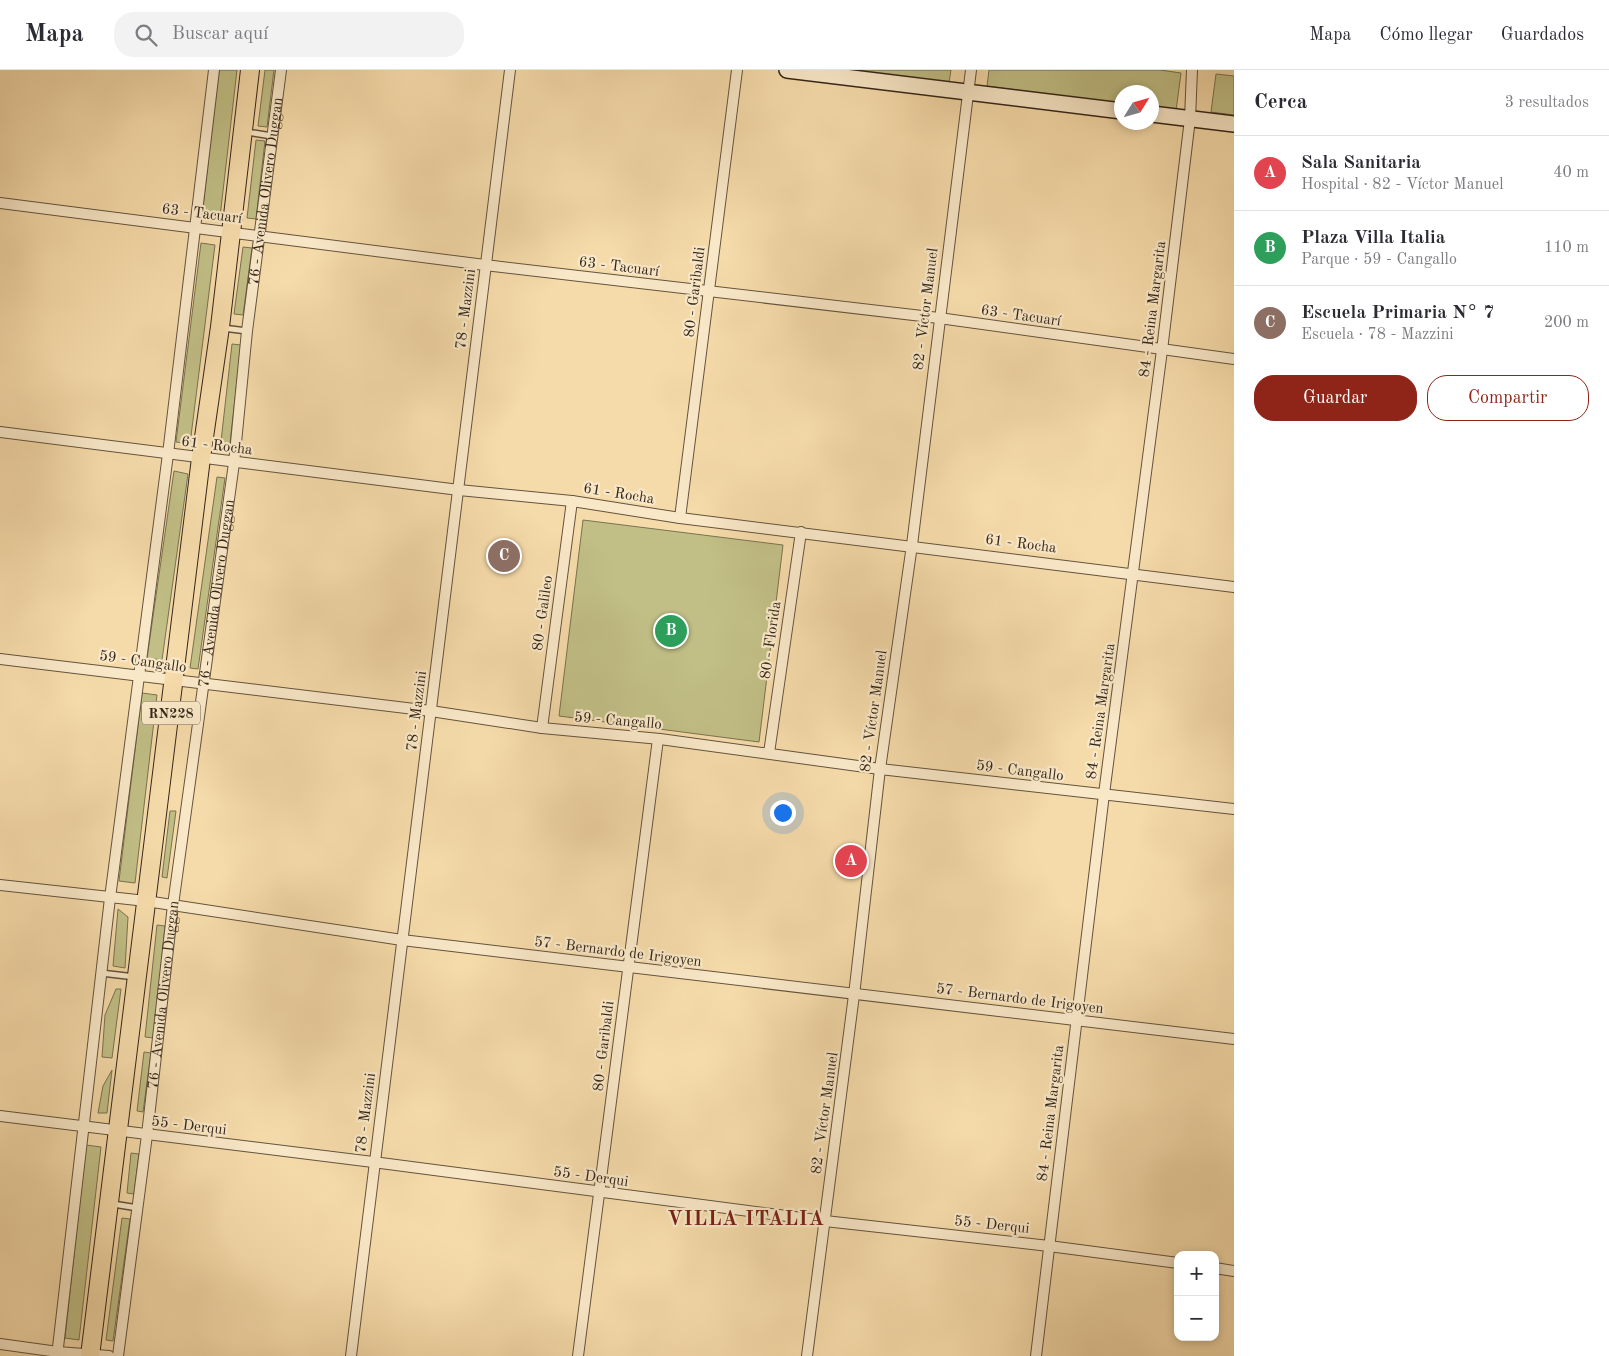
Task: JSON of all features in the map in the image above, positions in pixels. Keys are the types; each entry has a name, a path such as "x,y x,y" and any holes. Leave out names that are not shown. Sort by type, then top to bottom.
{"highway":[{"name":"76 - Avenida Olivero Duggan","path":"90,1356 120,1131 146,902 175,682 201,458 232,231 250,70"}],"main road":[{"path":"786,70 1114,110"},
{"path":"1159,115 1234,124"}],"street":[{"path":"58,1354 82,1126 138,674 168,454 214,70"},
{"name":"76 - Avenida Olivero Duggan","path":"118,1356 147,1135 173,905 202,683 234,463 247,331 281,70"},
{"name":"78 - Mazzini","path":"351,1356 373,1162 510,70"},
{"name":"80 - Garibaldi","path":"680,518 737,70"},
{"name":"82 - Víctor Manuel","path":"807,1356 854,995 880,769 912,545 971,70"},
{"name":"84 - Reina Margarita","path":"1036,1356 1104,794 1162,350 1190,119 1192,70"},
{"name":"63 - Tacuarí","path":"0,203 710,292 939,318 1234,359"},
{"name":"61 - Rocha","path":"0,432 234,463 458,490 572,501 680,518 1134,572 1234,587"},
{"name":"80 - Galileo","path":"542,728 572,501"},
{"name":"80 - Florida","path":"768,753 800,532"},
{"name":"59 - Cangallo","path":"0,659 138,674 175,682 202,683 431,711 542,728 658,739 880,769 1234,809"},
{"name":"80 - Garibaldi","path":"578,1356 658,739"},
{"name":"57 - Bernardo de Irigoyen","path":"0,885 173,905 402,940 854,995 1077,1019 1234,1040"},
{"name":"55 - Derqui","path":"0,1116 373,1162 825,1222 1049,1246 1174,1262"},
{"path":"1219,1268 1234,1270"},
{"path":"0,1344 58,1354 109,1356"}],"lane":[{"path":"244,132 272,136"},
{"path":"220,327 247,331"},
{"path":"101,973 137,977"},
{"path":"110,1204 138,1208"}],"shaded area":[{"path":"219,70 237,70 220,217 202,215"},
{"path":"265,70 274,70 267,127 258,126"},
{"path":"850,70 951,70 949,83"},
{"path":"989,70 1160,70 1181,73 1176,111 1159,109 1159,85 1114,85 1114,103 987,86"},
{"path":"1216,74 1234,76 1234,115 1211,112"},
{"path":"256,140 265,141 256,219 247,218"},
{"path":"201,243 215,245 190,444 176,442"},
{"path":"243,247 252,248 243,315 234,314"},
{"path":"232,344 241,345 229,452 220,450"},
{"path":"174,471 188,474 162,660 147,658"},
{"path":"217,477 225,478 198,669 190,668"},
{"path":"583,520 783,545 759,742 559,716"},
{"path":"142,693 157,695 135,883 119,881"},
{"path":"170,811 176,811 167,878 162,877"},
{"path":"118,909 128,917 125,968 113,966"},
{"path":"157,925 165,926 154,1038 145,1037"},
{"path":"116,989 121,989 112,1058 102,1057 105,1015"},
{"path":"144,1052 151,1053 143,1112 137,1111"},
{"path":"112,1070 107,1113 98,1113 103,1086"},
{"path":"86,1145 101,1147 79,1340 65,1338"},
{"path":"131,1153 139,1154 134,1194 127,1193"},
{"path":"122,1218 130,1219 113,1341 106,1340"}],"place":[{"name":"Escuela Primaria N° 7","path":"504,556"},
{"name":"Plaza Villa Italia","path":"671,631"},
{"name":"Sala Sanitaria","path":"851,861"}],"district":[{"name":"VILLA ITALIA","path":"746,1218"}]}
